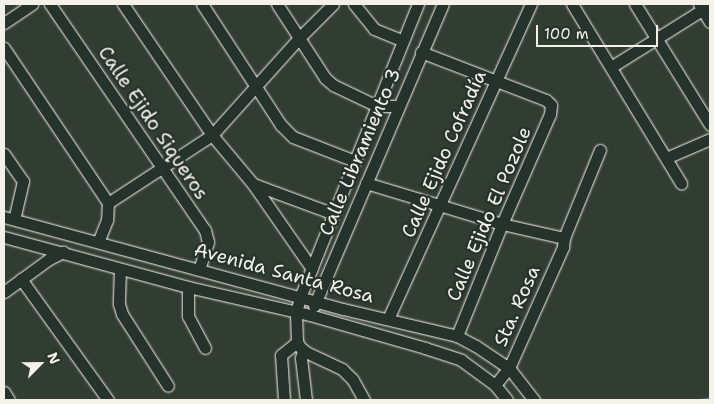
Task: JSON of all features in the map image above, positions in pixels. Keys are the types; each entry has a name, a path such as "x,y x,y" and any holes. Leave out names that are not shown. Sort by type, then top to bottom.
{"street":[{"path":"4,24 32,4"},
{"name":"Calle Ejido Siqueros","path":"50,4 205,230 208,242 199,269"},
{"path":"123,4 212,135 253,184 312,269"},
{"path":"202,4 281,125 293,136 355,161"},
{"path":"277,4 325,78 333,85 377,106 398,106"},
{"path":"108,203 212,135 299,38 333,4"},
{"path":"354,4 374,28 403,41"},
{"name":"Calle Libramiento 3","path":"296,312 301,295 418,4"},
{"name":"Calle Libramiento 3","path":"284,400 281,355 299,341 442,4"},
{"name":"Calle Ejido Cofradía","path":"388,319 531,4"},
{"path":"572,4 681,183"},
{"path":"634,4 710,125"},
{"path":"610,67 704,6 710,22"},
{"path":"4,48 108,203 107,220 98,242"},
{"path":"421,52 496,81"},
{"name":"Calle Ejido El Pozole","path":"457,336 502,224 550,114 551,105 546,100 496,81"},
{"path":"666,158 710,139"},
{"name":"Sta. Rosa","path":"495,385 509,368 563,247 564,238 600,150"},
{"path":"4,154 22,181 9,218"},
{"path":"366,183 502,224 564,238"},
{"path":"253,184 334,214"},
{"name":"Avenida Santa Rosa","path":"9,218 457,336 509,368 534,400"},
{"name":"Avenida Santa Rosa","path":"4,237 188,287 310,315 461,360 495,385 507,400"},
{"path":"4,292 63,252"},
{"path":"120,269 120,304 122,314 168,386"},
{"path":"21,279 108,400"},
{"path":"188,287 188,316 205,348"},
{"path":"296,312 306,400"},
{"path":"299,341 342,370 353,380 364,400"},
{"path":"4,392 9,400"}],"waterway":[{"path":"700,400 710,398"}]}
